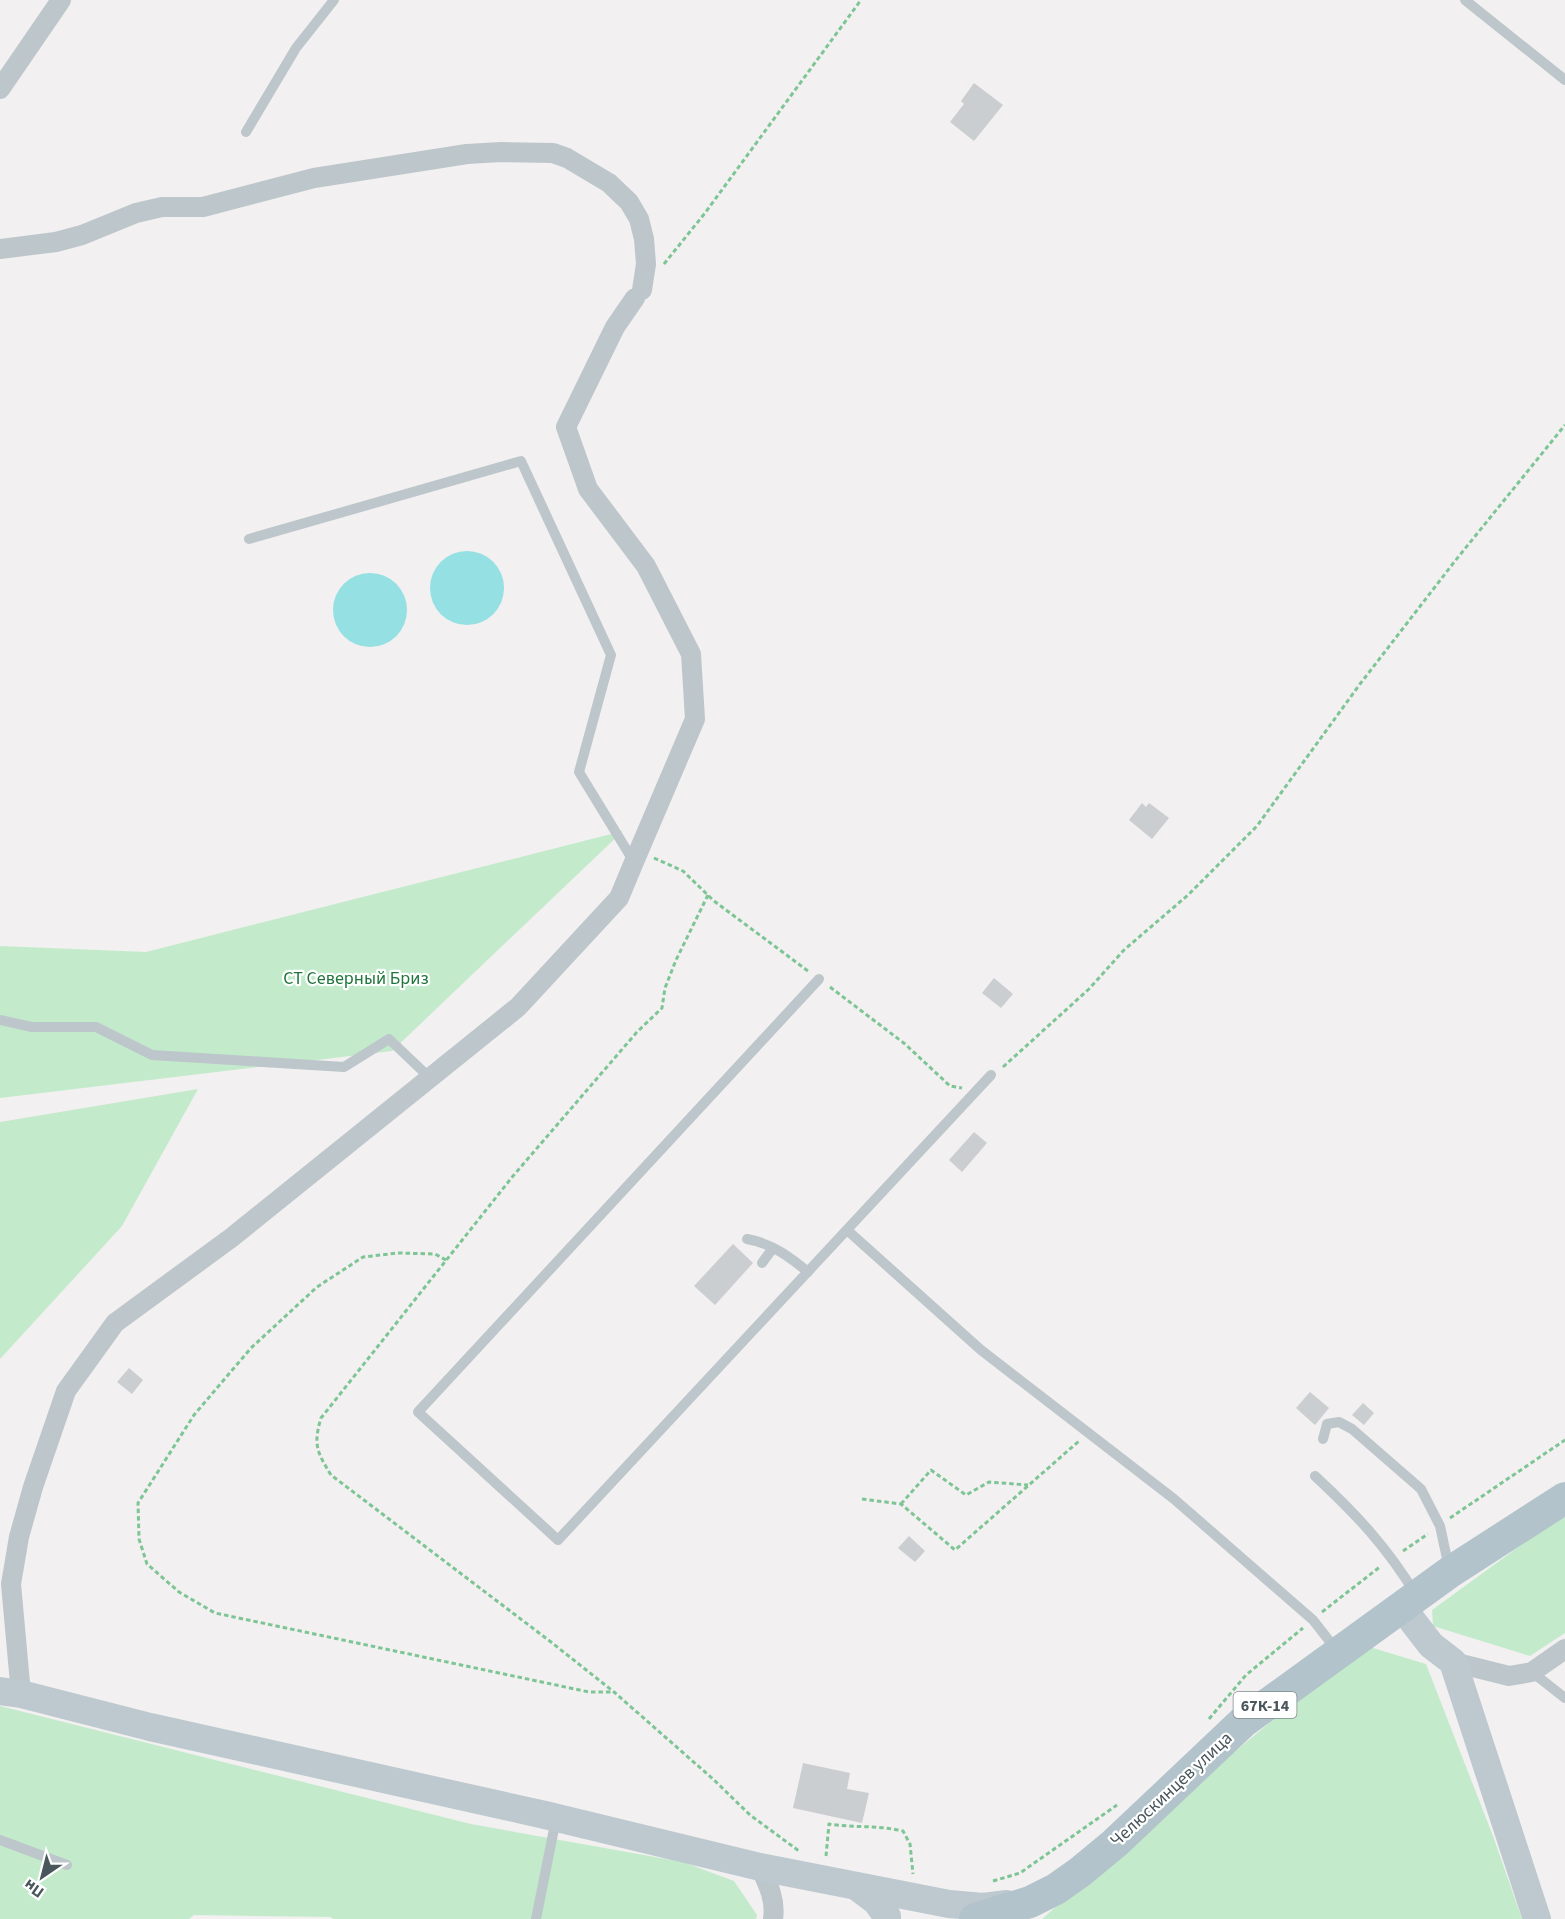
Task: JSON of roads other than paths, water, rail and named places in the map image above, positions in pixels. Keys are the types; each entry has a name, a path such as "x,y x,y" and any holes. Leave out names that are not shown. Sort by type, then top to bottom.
{"main road":[{"name":"Челюскинцев улица","path":"975,1919 1029,1902 1056,1889 1080,1872 1115,1843 1243,1722 1408,1600 1565,1498"},
{"path":"1408,1600 1431,1645 1453,1662 1537,1919"},
{"path":"10,1692 150,1727 556,1818 760,1867 856,1886 912,1908 949,1904 983,1907 1029,1902"},
{"path":"856,1886 876,1901 887,1919"}],"street":[{"path":"0,89 61,0"},
{"path":"0,249 56,243 136,213 162,207 203,207 314,178 467,154 553,153 567,158 609,183 629,202 639,219 644,239 646,264 638,294 615,327 566,426 588,489 646,566 692,654 695,719 619,898 518,1007 231,1238 115,1323 66,1391 28,1507 11,1584 10,1692"},
{"path":"1453,1662 1509,1676 1532,1672 1565,1648"},
{"path":"760,1867 770,1888 774,1909 773,1919"}],"lane":[{"path":"246,132 296,48 334,0"},
{"path":"1465,0 1565,80"},
{"path":"249,539 521,461 611,655 579,772 637,857"},
{"path":"819,979 418,1412 558,1540 991,1075"},
{"path":"0,1020 32,1027 96,1027 152,1055 344,1067 388,1039 430,1078"},
{"path":"847,1230 981,1350 1174,1499 1313,1620 1338,1652"},
{"path":"747,1239 758,1241 787,1254 808,1272"},
{"path":"762,1263 772,1248"},
{"path":"1323,1439 1327,1424 1340,1422 1352,1429 1421,1489 1440,1526 1449,1572"},
{"path":"1315,1476 1353,1510 1392,1558 1408,1600"},
{"path":"1532,1672 1565,1698"},
{"path":"536,1919 556,1818"},
{"path":"0,1840 67,1865"}],"water":[{"path":"467,551 488,557 498,567 504,588 498,609 488,619 467,625 446,619 436,609 430,588 436,567 446,557"},
{"path":"370,573 384,576 396,584 404,596 407,610 404,624 396,636 384,644 370,647 356,644 344,636 336,624 333,610 336,596 344,584 356,576"}],"park label":[{"name":"СТ Северный Бриз","path":"356,978"}]}
